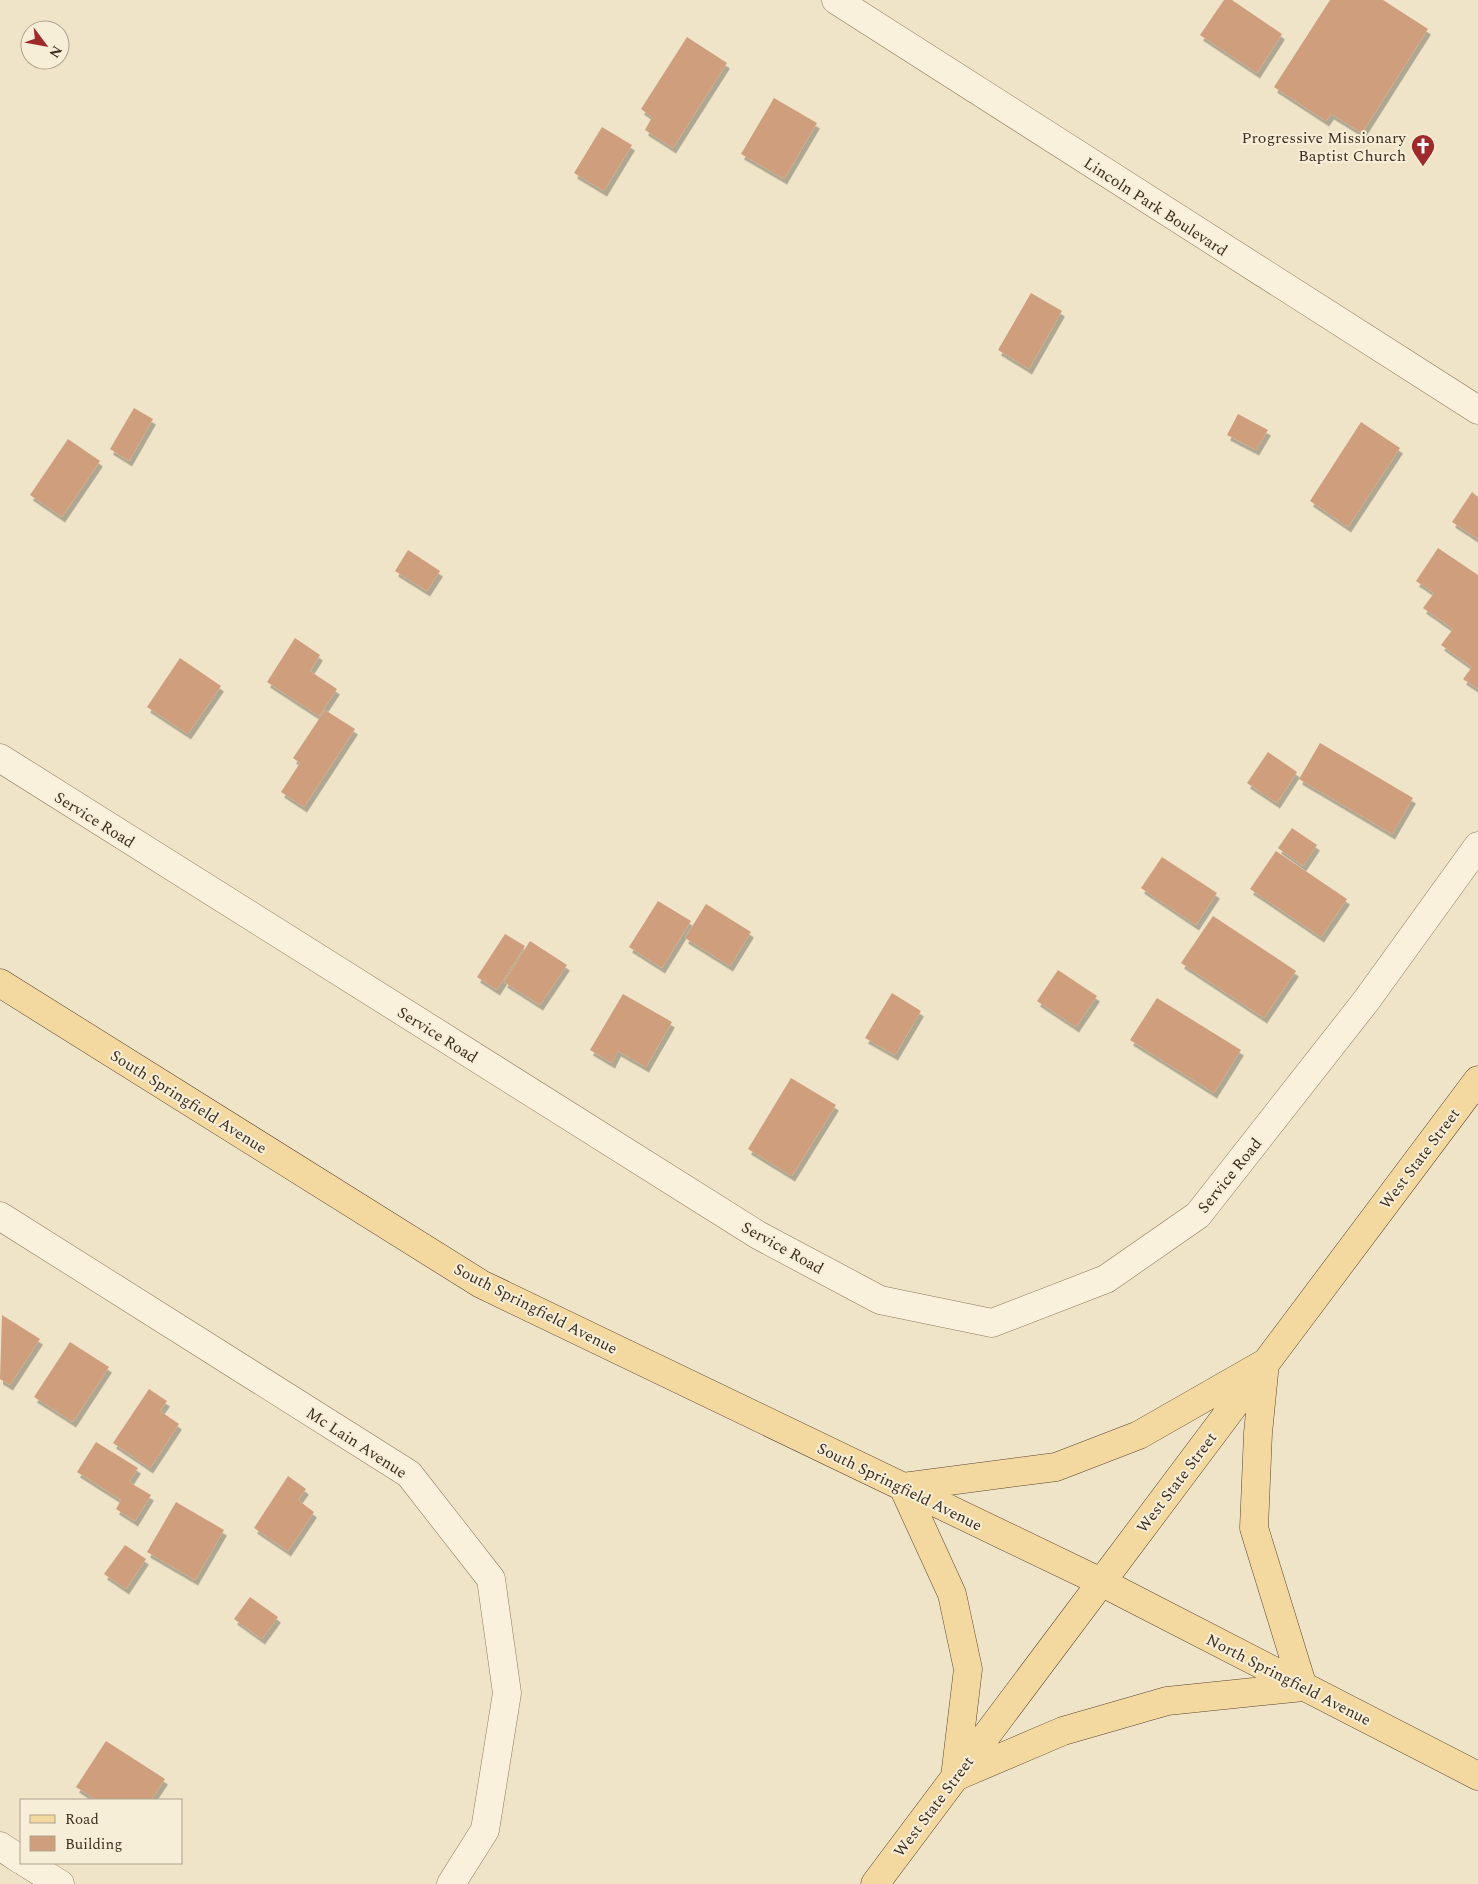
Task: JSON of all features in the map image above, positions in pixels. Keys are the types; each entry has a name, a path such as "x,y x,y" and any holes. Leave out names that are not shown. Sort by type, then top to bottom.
{"main road":[{"name":"South Springfield Avenue","path":"0,983 481,1284 1100,1582"},
{"name":"West State Street","path":"875,1884 1478,1080"},
{"path":"1265,1363 1258,1433 1254,1528 1303,1687 1167,1701 1063,1731 955,1777 968,1669 952,1594 903,1488 1056,1467 1139,1435 1265,1363"},
{"name":"North Springfield Avenue","path":"1100,1582 1478,1776"}],"street":[{"name":"Lincoln Park Boulevard","path":"836,0 1478,410"},
{"name":"Service Road","path":"0,758 758,1235 880,1300 992,1323 1106,1279 1198,1215 1366,1001 1478,846"},
{"name":"Mc Lain Avenue","path":"0,1216 409,1474 491,1579 507,1693 485,1830 450,1884"},
{"path":"0,1846 20,1859"},
{"path":"28,1864 60,1884"}],"building":[{"path":"1224,0 1232,0 1282,34 1257,73 1200,35"},
{"path":"1330,0 1383,0 1428,29 1362,133 1331,114 1326,121 1274,87"},
{"path":"687,37 727,63 673,148 645,130 652,117 641,109"},
{"path":"774,98 817,123 784,179 741,154"},
{"path":"602,127 632,145 604,191 574,173"},
{"path":"1031,293 1062,311 1029,369 998,350"},
{"path":"134,408 153,419 129,461 110,449"},
{"path":"1238,414 1268,430 1256,450 1227,435"},
{"path":"1361,422 1400,448 1348,527 1310,501"},
{"path":"68,439 100,461 62,517 30,495"},
{"path":"1472,492 1478,497 1478,539 1452,522"},
{"path":"1438,548 1478,575 1478,689 1463,679 1472,667 1441,645 1453,629 1423,608 1434,593 1416,581"},
{"path":"408,550 440,571 427,591 395,571"},
{"path":"295,638 320,655 310,671 337,689 319,716 267,682"},
{"path":"180,658 221,686 188,734 147,707"},
{"path":"325,710 355,729 304,807 281,792 300,763 293,758"},
{"path":"1320,743 1413,798 1392,834 1299,779"},
{"path":"1268,752 1297,772 1277,803 1247,783"},
{"path":"1292,828 1317,845 1303,866 1278,848"},
{"path":"1276,851 1347,899 1321,937 1250,889"},
{"path":"1162,857 1217,893 1196,925 1141,888"},
{"path":"658,901 691,921 662,968 629,947"},
{"path":"706,904 751,932 730,966 685,938"},
{"path":"1213,916 1296,971 1264,1018 1181,963"},
{"path":"505,934 525,946 497,990 477,977"},
{"path":"530,941 567,965 540,1005 504,982"},
{"path":"1058,970 1097,996 1076,1027 1037,1001"},
{"path":"892,993 921,1011 895,1055 865,1038"},
{"path":"623,994 672,1022 646,1067 618,1051 612,1063 590,1050"},
{"path":"1157,998 1241,1050 1214,1093 1130,1040"},
{"path":"791,1078 836,1105 792,1176 748,1149"},
{"path":"2,1315 40,1339 10,1385 0,1379"},
{"path":"70,1342 109,1367 73,1422 34,1397"},
{"path":"149,1389 167,1401 160,1411 179,1424 150,1468 113,1443"},
{"path":"96,1442 138,1468 129,1482 151,1495 135,1521 116,1509 121,1500 77,1472"},
{"path":"288,1476 306,1489 298,1500 314,1512 288,1551 254,1528"},
{"path":"176,1502 224,1530 195,1580 147,1552"},
{"path":"125,1545 146,1559 126,1589 104,1574"},
{"path":"250,1597 278,1617 262,1639 234,1619"},
{"path":"106,1741 165,1779 152,1799 94,1799 76,1787"}],"place":[{"name":"Progressive Missionary Baptist Church","path":"1423,167"}]}
